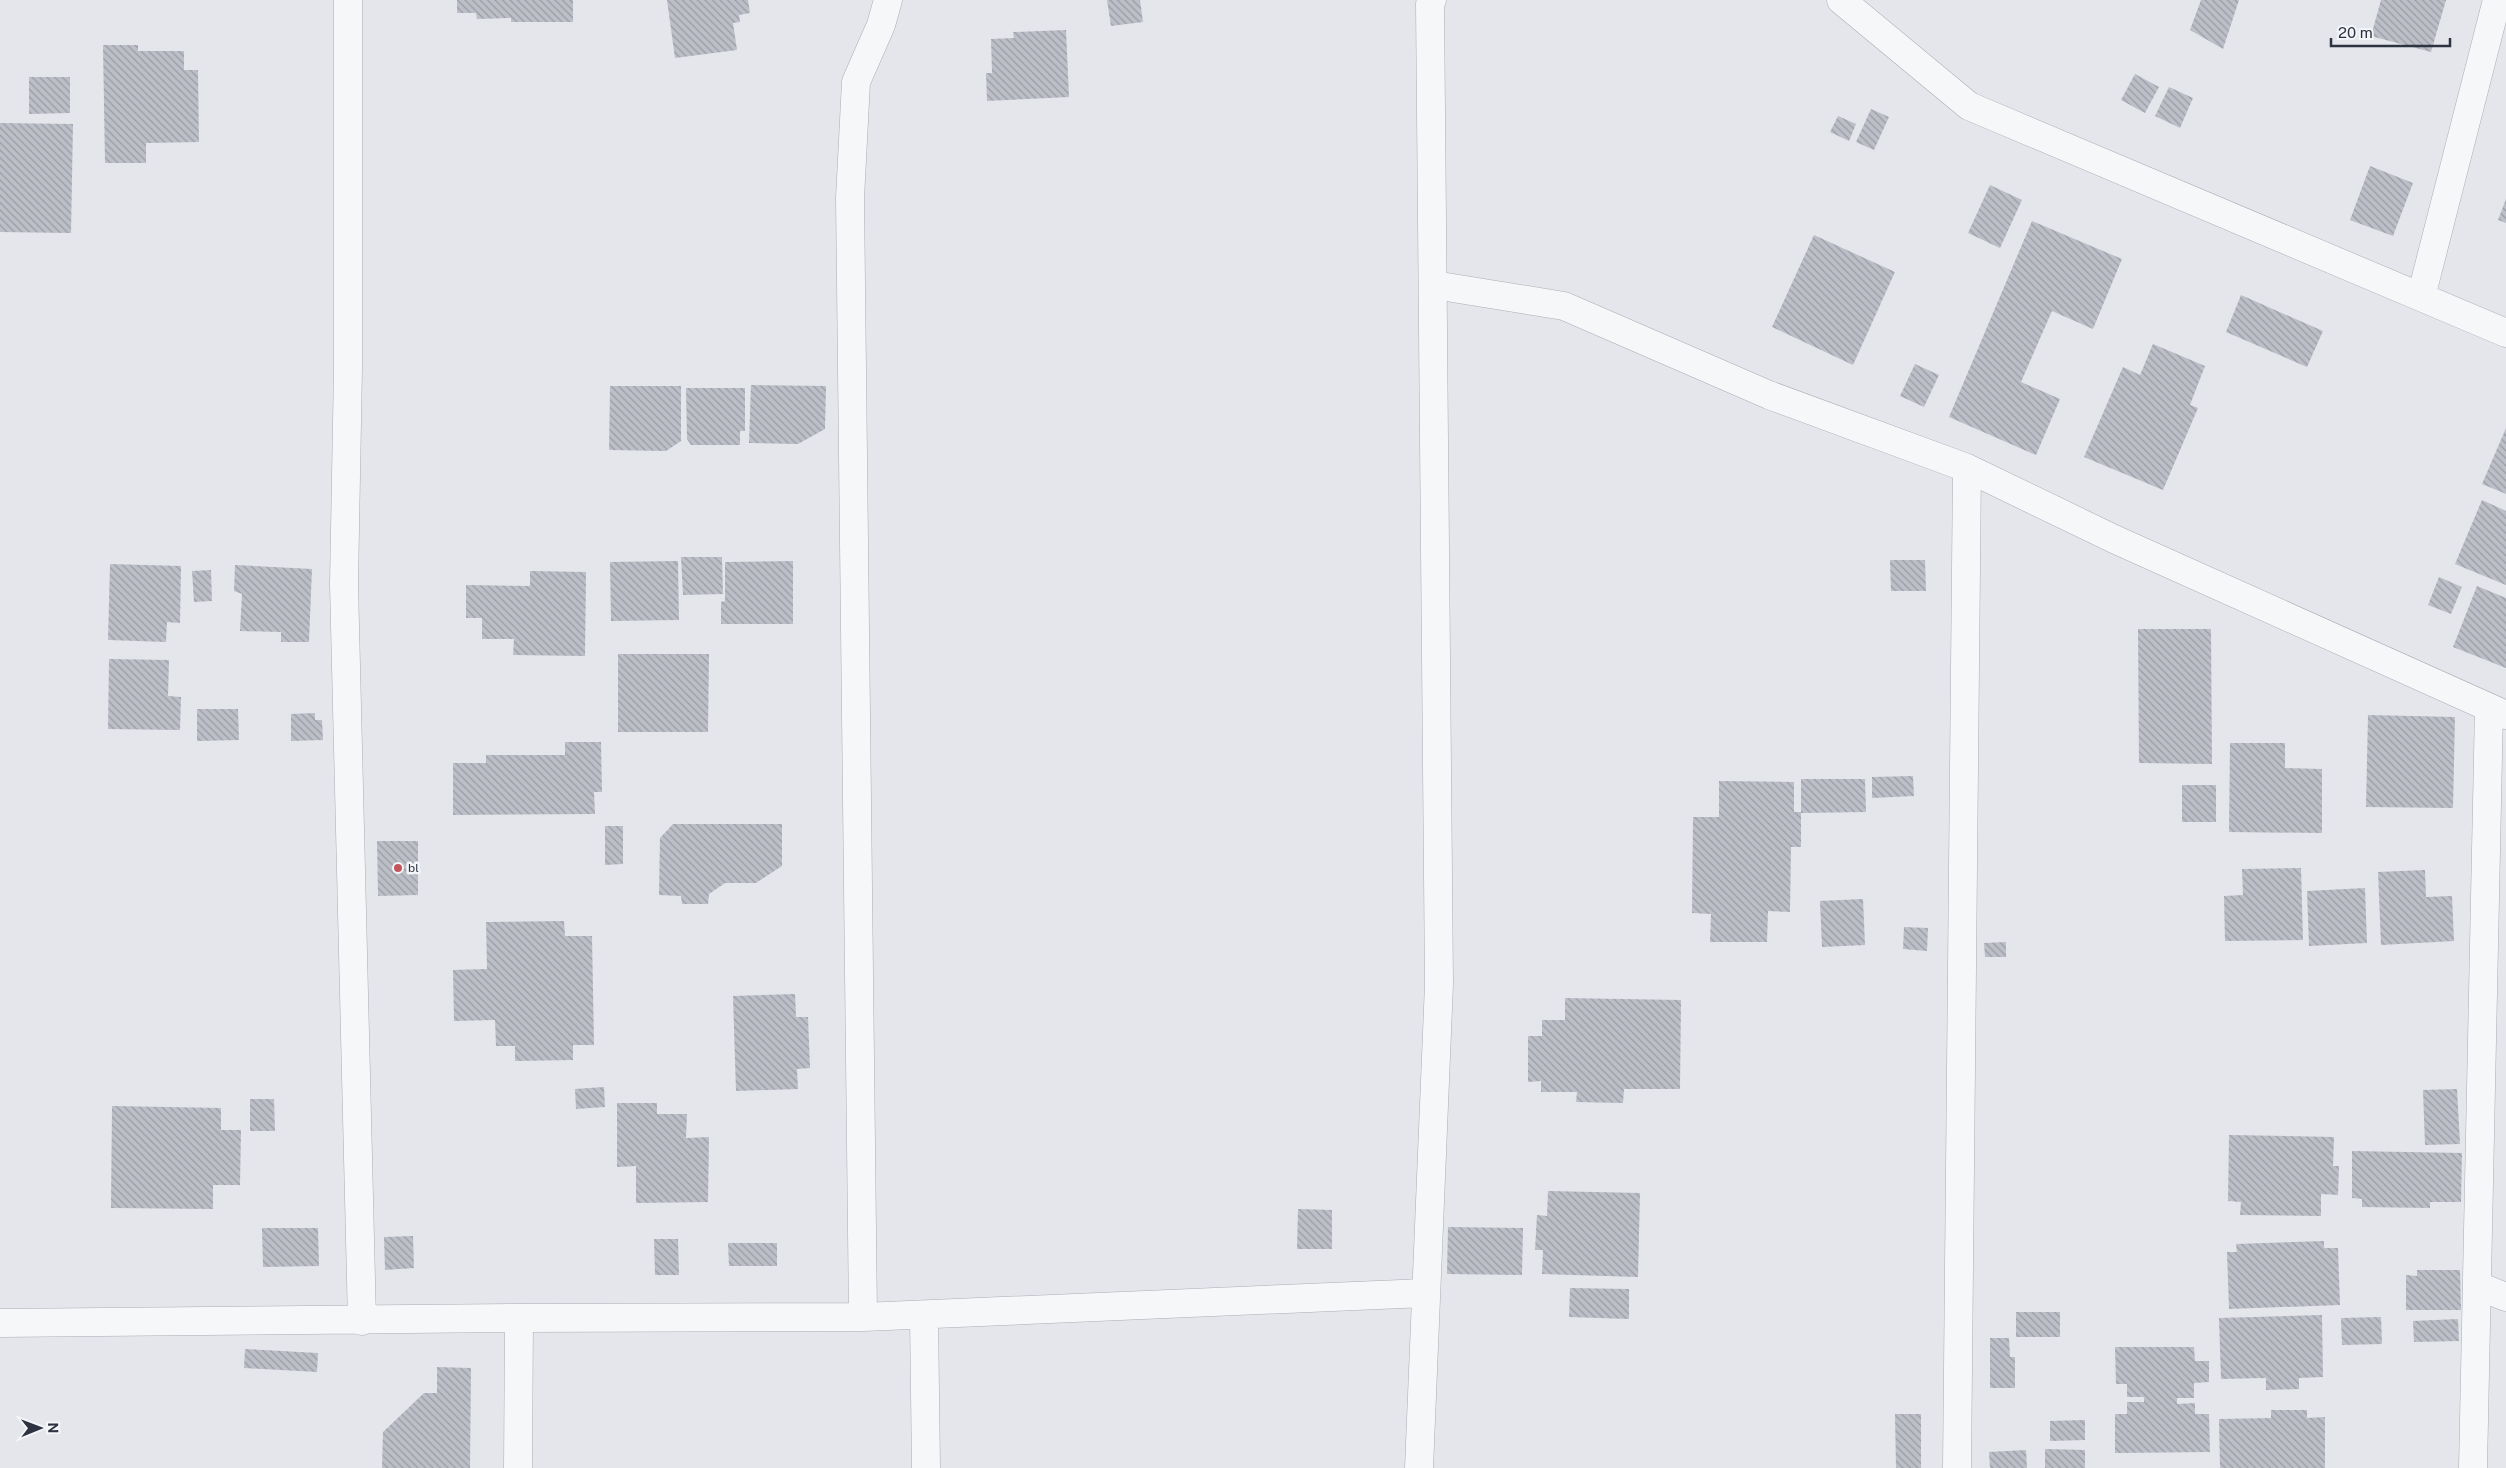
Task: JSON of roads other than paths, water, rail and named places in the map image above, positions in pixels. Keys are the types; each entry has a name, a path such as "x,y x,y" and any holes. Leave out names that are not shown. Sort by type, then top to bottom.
{"street":[{"path":"348,0 348,368 344,584 362,1321"},
{"path":"863,1318 850,198 856,82 881,25 888,0"},
{"path":"1419,1468 1439,984 1430,4 1432,0"},
{"path":"1841,0 1969,106 2506,332"},
{"path":"2420,297 2497,0"},
{"path":"1434,285 1564,306 1769,395 1967,468 2114,539 2497,711 2473,1468"},
{"path":"1957,1468 1967,468"},
{"path":"2478,1286 2506,1297"},
{"path":"0,1323 519,1318 863,1318 1425,1293"},
{"path":"924,1316 926,1468"},
{"path":"518,1468 519,1318"}],"place":[{"name":"bl","path":"398,868"}]}
